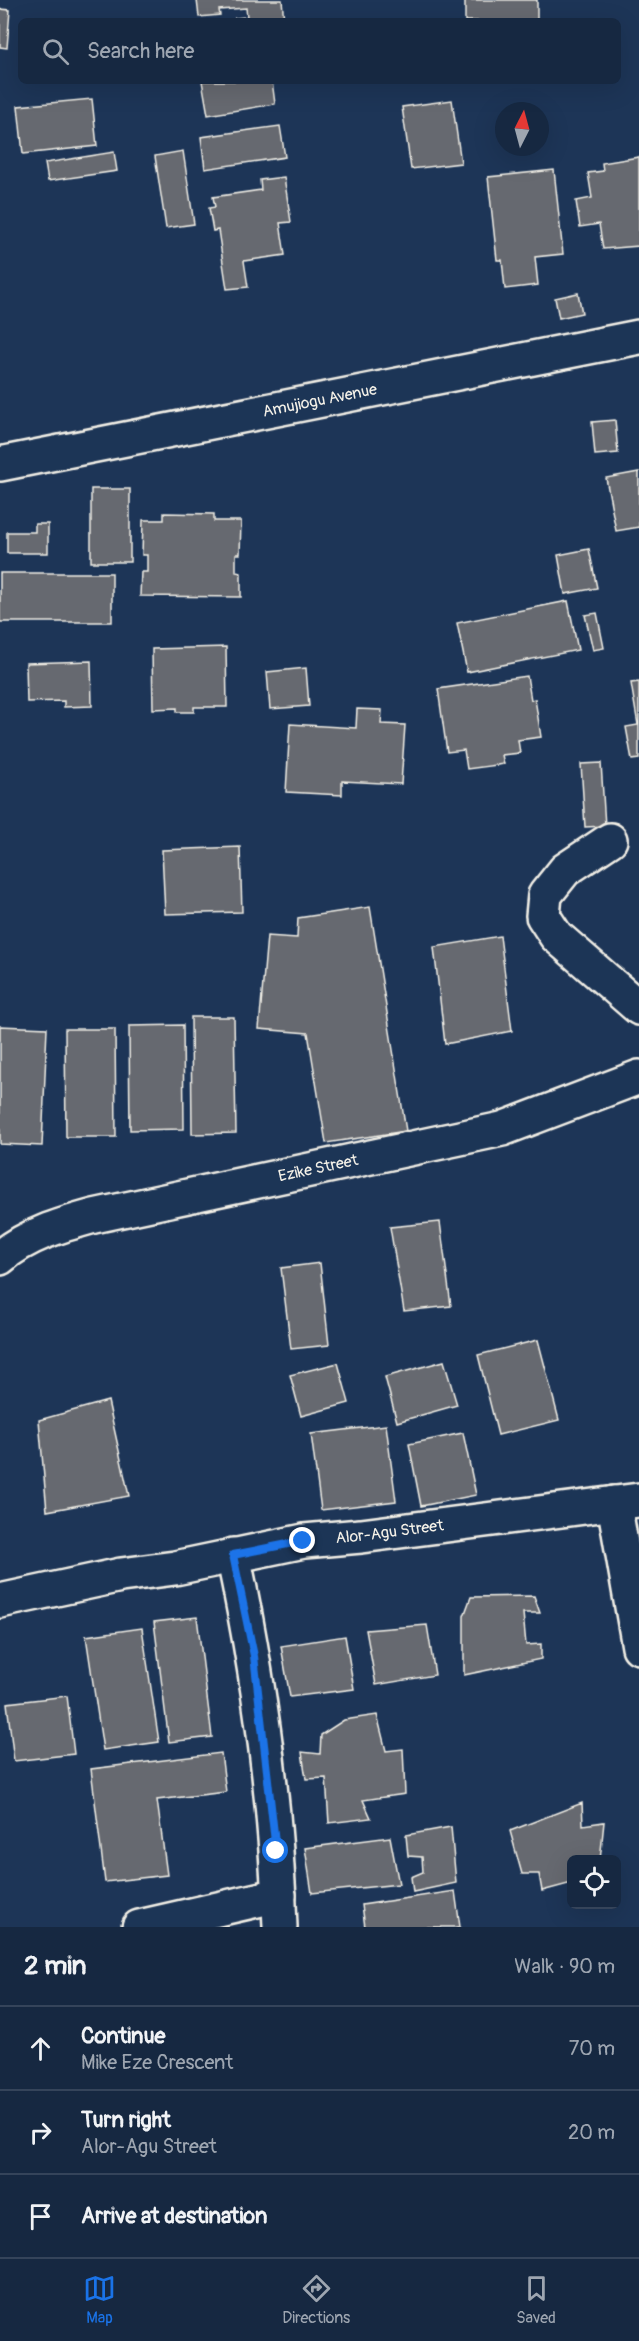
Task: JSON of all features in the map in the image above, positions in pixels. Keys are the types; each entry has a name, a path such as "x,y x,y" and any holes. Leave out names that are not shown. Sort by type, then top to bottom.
{"street":[{"name":"Amujiogu Avenue","path":"0,464 639,337"},
{"path":"610,840 565,870 545,895 543,916 556,936 639,1008"},
{"name":"Ezike Street","path":"0,1258 10,1250 53,1228 94,1216 502,1129 639,1077"},
{"path":"626,1501 639,1647"},
{"name":"Alor-Agu Street","path":"0,1601 121,1575 175,1568 303,1541 361,1536 626,1501"},
{"path":"233,1555 254,1656 279,1895 280,1927"},
{"path":"139,1927 279,1895"}],"building":[{"path":"197,0 282,0 284,18 235,18 247,17 246,8 219,10 220,15 199,17"},
{"path":"465,0 537,0 537,18 465,18"},
{"path":"0,9 10,10 7,48 0,47"},
{"path":"203,84 272,84 275,104 208,115"},
{"path":"92,99 97,146 23,154 18,106"},
{"path":"452,100 461,163 411,169 402,107"},
{"path":"280,126 285,157 205,169 201,137"},
{"path":"183,151 194,224 166,228 155,156"},
{"path":"114,152 117,171 48,181 45,163"},
{"path":"639,157 639,246 603,249 599,224 580,227 576,201 592,198 588,173 603,171 602,163"},
{"path":"554,170 563,254 535,257 538,285 505,289 502,260 497,260 488,177"},
{"path":"284,177 291,222 280,223 285,255 244,261 248,287 227,289 218,230 213,231 209,208 215,207 213,197 261,190 260,180"},
{"path":"578,293 582,313 559,318 555,298"},
{"path":"615,420 618,453 595,455 592,422"},
{"path":"639,472 639,527 616,531 606,478"},
{"path":"91,489 130,489 130,562 91,562"},
{"path":"164,513 214,514 214,521 241,521 240,554 236,554 236,572 241,573 241,597 140,596 141,572 147,572 147,555 142,555 143,520 164,520"},
{"path":"35,524 48,524 48,553 7,553 7,532 35,532"},
{"path":"589,549 597,588 565,594 558,555"},
{"path":"0,573 112,573 112,622 0,622"},
{"path":"568,601 578,650 467,672 457,623"},
{"path":"597,613 604,648 593,650 585,615"},
{"path":"226,647 227,707 194,707 194,712 177,712 177,708 153,709 152,649"},
{"path":"91,661 92,706 64,707 64,701 27,702 26,663"},
{"path":"306,668 309,706 270,709 267,672"},
{"path":"527,676 531,700 535,699 541,737 518,740 520,753 502,755 504,764 467,769 464,750 447,752 438,689"},
{"path":"639,682 639,759 632,760 626,727 638,725 631,683"},
{"path":"357,709 382,710 381,724 405,725 401,784 342,781 342,795 286,792 290,724 356,728"},
{"path":"601,763 605,826 585,827 581,764"},
{"path":"240,847 242,912 165,914 162,850"},
{"path":"370,907 406,1131 326,1143 308,1033 259,1029 267,936 297,938 298,918"},
{"path":"500,936 512,1031 445,1044 434,947"},
{"path":"191,1017 234,1017 236,1133 192,1134"},
{"path":"183,1025 184,1129 130,1130 129,1026"},
{"path":"0,1026 47,1028 42,1146 0,1144"},
{"path":"65,1029 115,1029 116,1137 66,1137"},
{"path":"440,1222 451,1306 404,1311 390,1227"},
{"path":"320,1263 329,1345 291,1349 281,1268"},
{"path":"538,1340 559,1420 498,1435 478,1355"},
{"path":"444,1361 457,1405 397,1422 385,1377"},
{"path":"338,1363 349,1403 301,1416 290,1375"},
{"path":"108,1401 129,1496 47,1511 39,1420"},
{"path":"386,1425 396,1501 321,1510 311,1434"},
{"path":"463,1433 476,1495 421,1506 409,1444"},
{"path":"534,1596 540,1613 523,1613 526,1645 541,1644 541,1659 464,1675 464,1616 471,1597"},
{"path":"197,1617 212,1737 169,1742 154,1622"},
{"path":"427,1625 435,1675 376,1685 366,1630"},
{"path":"142,1628 159,1742 103,1750 86,1636"},
{"path":"345,1636 354,1689 290,1697 281,1646"},
{"path":"67,1696 74,1754 14,1761 7,1703"},
{"path":"377,1715 386,1751 403,1749 405,1794 363,1800 371,1818 329,1823 326,1778 306,1779 302,1752 320,1754 321,1735 344,1720"},
{"path":"221,1753 226,1792 157,1800 167,1875 105,1882 91,1769"},
{"path":"582,1803 583,1825 604,1822 601,1855 567,1855 567,1884 542,1891 539,1874 522,1874 510,1831"},
{"path":"451,1827 456,1883 413,1892 411,1877 423,1872 422,1857 408,1856 406,1835"},
{"path":"390,1837 399,1884 312,1893 305,1848"},
{"path":"455,1891 460,1927 365,1927 362,1905"}],"route":[{"path":"276,1851 254,1656 233,1555 303,1541"}]}
